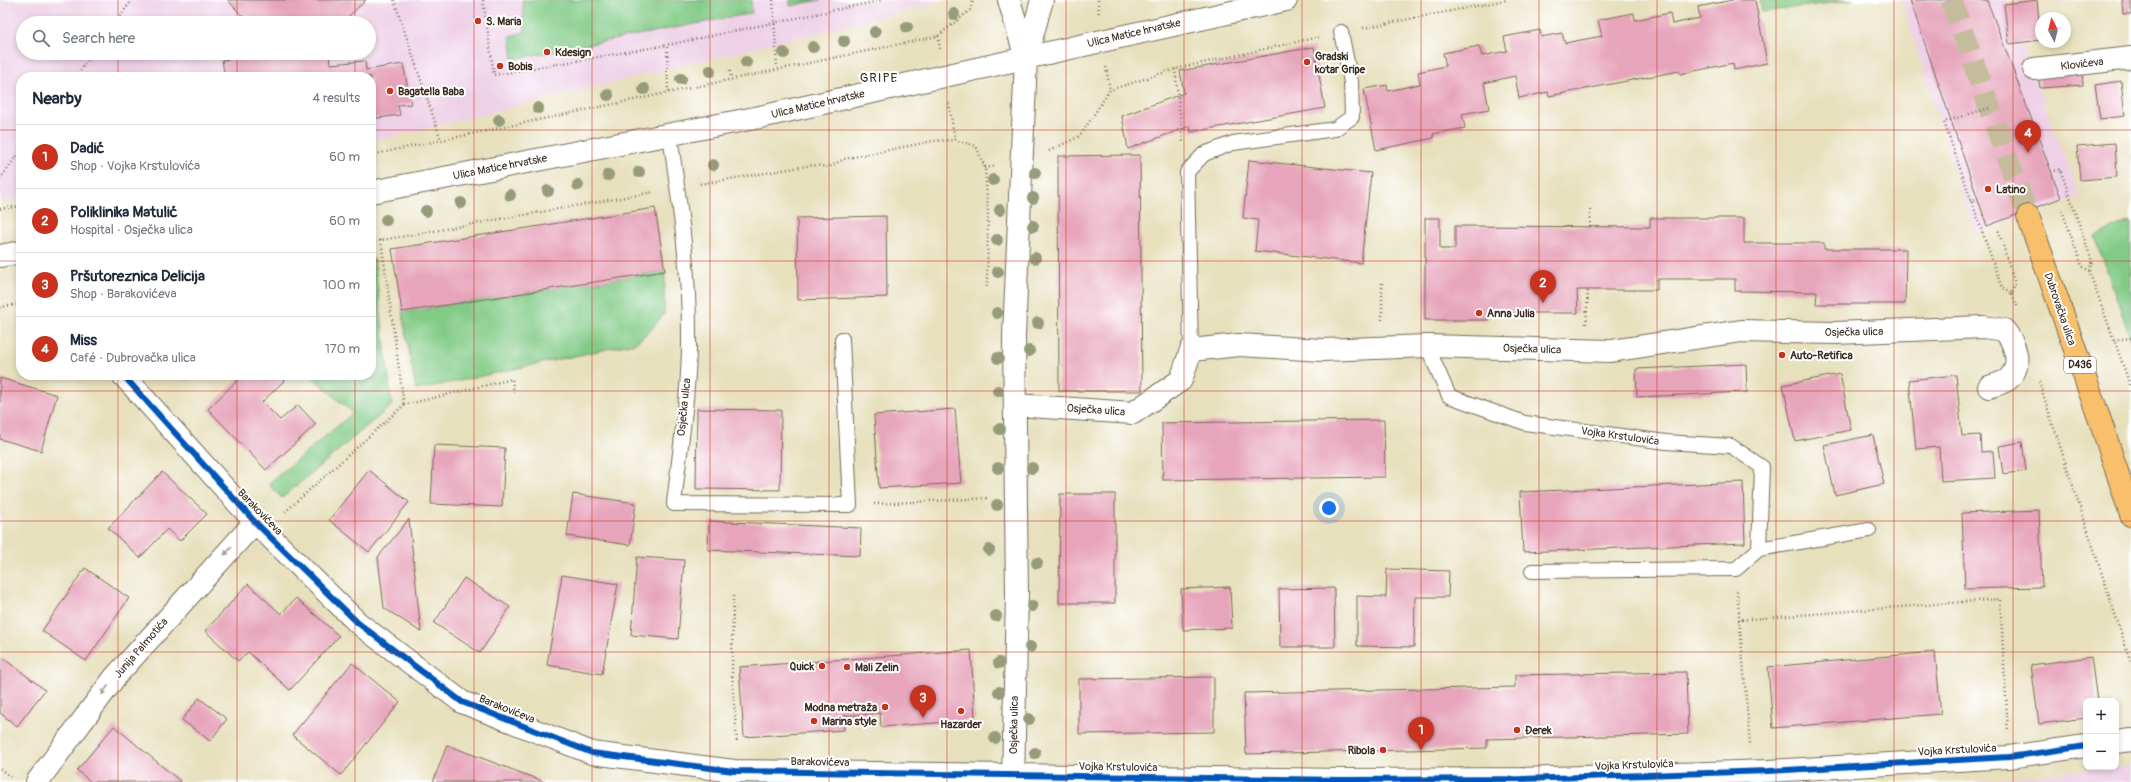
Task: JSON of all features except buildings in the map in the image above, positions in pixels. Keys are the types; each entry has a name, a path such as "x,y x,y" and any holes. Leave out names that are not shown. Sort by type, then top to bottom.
{"main road":[{"name":"Dubrovačka ulica","path":"2028,216 2104,432 2131,515"}],"street":[{"name":"Osječka ulica","path":"1009,0 1026,58"},
{"name":"Osječka ulica","path":"1013,779 1017,593 1014,336 1026,58 1042,0"},
{"name":"Ulica Matice hrvatske","path":"376,191 767,116 1286,0"},
{"name":"Klovićeva","path":"2034,69 2131,58"},
{"path":"0,256 16,253"},
{"name":"Osječka ulica","path":"1015,405 1133,413 1181,380 1191,350 1239,345 1322,350 1427,346 1611,351 1741,331 1835,333 1995,328 2004,330 2011,339 2017,361 2014,372 2007,380 1990,387"},
{"name":"Barakovićeva","path":"127,380 259,527 358,623 462,702 592,753 733,777 1013,779"},
{"name":"Junija Palmotića","path":"40,781 115,677 259,527"},
{"path":"2119,742 2131,740"},
{"name":"Vojka Krstulovića","path":"1013,779 1521,781 1764,775 2009,757 2083,746"}],"lane":[{"path":"1191,350 1187,172 1204,154 1233,143 1335,129 1352,118 1351,82 1341,32"},
{"name":"Osječka ulica","path":"670,135 687,265 689,332 687,387 674,504 850,504"},
{"path":"842,340 850,504"},
{"name":"Vojka Krstulovića","path":"1427,346 1449,396 1525,423 1666,442 1731,446 1762,467 1759,549"},
{"path":"1532,571 1736,569 1759,549 1869,530"}],"path":[{"path":"120,16 132,0"},
{"path":"394,0 441,140"},
{"path":"484,0 494,75 667,45 775,24 883,0"},
{"path":"774,0 777,68"},
{"path":"376,153 731,79 777,68 938,36 970,10 972,0"},
{"path":"985,168 1022,163 1080,136 1110,90 1175,69 1341,32 1507,0"},
{"path":"667,45 668,92"},
{"path":"79,72 88,60"},
{"path":"1175,69 1187,172"},
{"path":"730,71 731,79"},
{"path":"1988,108 1944,122 1970,201 2002,288 2012,294"},
{"path":"376,241 812,165 829,167 844,159 933,141 955,140 976,146 985,168 988,212 987,291"},
{"path":"0,179 16,157"},
{"path":"2051,172 2060,168 2092,261 2089,271"},
{"path":"1970,201 1978,198"},
{"path":"0,208 16,206"},
{"path":"2061,208 2082,266 2089,271 2131,387"},
{"path":"1590,209 1590,227"},
{"path":"1998,229 2016,284 2012,294 2017,309"},
{"path":"381,240 404,405"},
{"path":"1382,280 1382,348"},
{"path":"1584,350 1588,290"},
{"path":"0,307 16,305"},
{"path":"2114,340 2131,338"},
{"path":"259,527 404,405 512,379 514,393"},
{"path":"2039,380 2131,663"},
{"path":"850,504 981,499 989,498 989,490"},
{"path":"1736,569 1738,620 1764,775"},
{"path":"733,596 732,672 737,748"},
{"path":"1738,620 2000,599 2009,757"}],"shaded area":[{"path":"0,0 934,0 933,4 376,141 376,72 16,72 16,200 0,202"},
{"path":"1902,0 2005,0 2080,197 1974,234"},
{"path":"2131,766 2131,782 1965,782 2090,770 2119,770 2119,767"}],"green space":[{"path":"522,0 751,0 752,13 513,59 510,36 525,32"},
{"path":"790,0 820,0 790,6"},
{"path":"1760,0 1853,0 1762,12"},
{"path":"2131,221 2131,340 2095,236"},
{"path":"665,271 664,314 649,332 635,343 416,390 402,312"},
{"path":"376,275 392,405 282,498 268,484 353,413 316,380 376,380"}],"tunnel":[{"path":"1951,0 2028,216"}],"cycle path":[{"path":"127,380 255,522 358,623 462,702 592,753 734,771 1341,780 1521,779 1769,771 2009,757 2083,746"}],"place":[{"name":"S. Maria","path":"478,21"},
{"name":"Kdesign","path":"547,52"},
{"name":"Gradski kotar Gripe","path":"1307,62"},
{"name":"Bobis","path":"500,66"},
{"name":"Bagatella Baba","path":"390,91"},
{"name":"Miss","path":"2028,153"},
{"name":"Latino","path":"1988,189"},
{"name":"Poliklinika Matulić","path":"1543,303"},
{"name":"Anna Julia","path":"1479,313"},
{"name":"Auto-Retifica","path":"1782,355"},
{"name":"Quick","path":"822,666"},
{"name":"Mali Zelin","path":"847,667"},
{"name":"Modna metraža","path":"885,707"},
{"name":"Hazarder","path":"961,711"},
{"name":"Pršutoreznica Delicija","path":"923,718"},
{"name":"Marina style","path":"814,721"},
{"name":"Đerek","path":"1517,730"},
{"name":"Ribola","path":"1383,750"},
{"name":"Dadić","path":"1421,750"}],"district":[{"name":"GRIPE","path":"879,78"}]}
